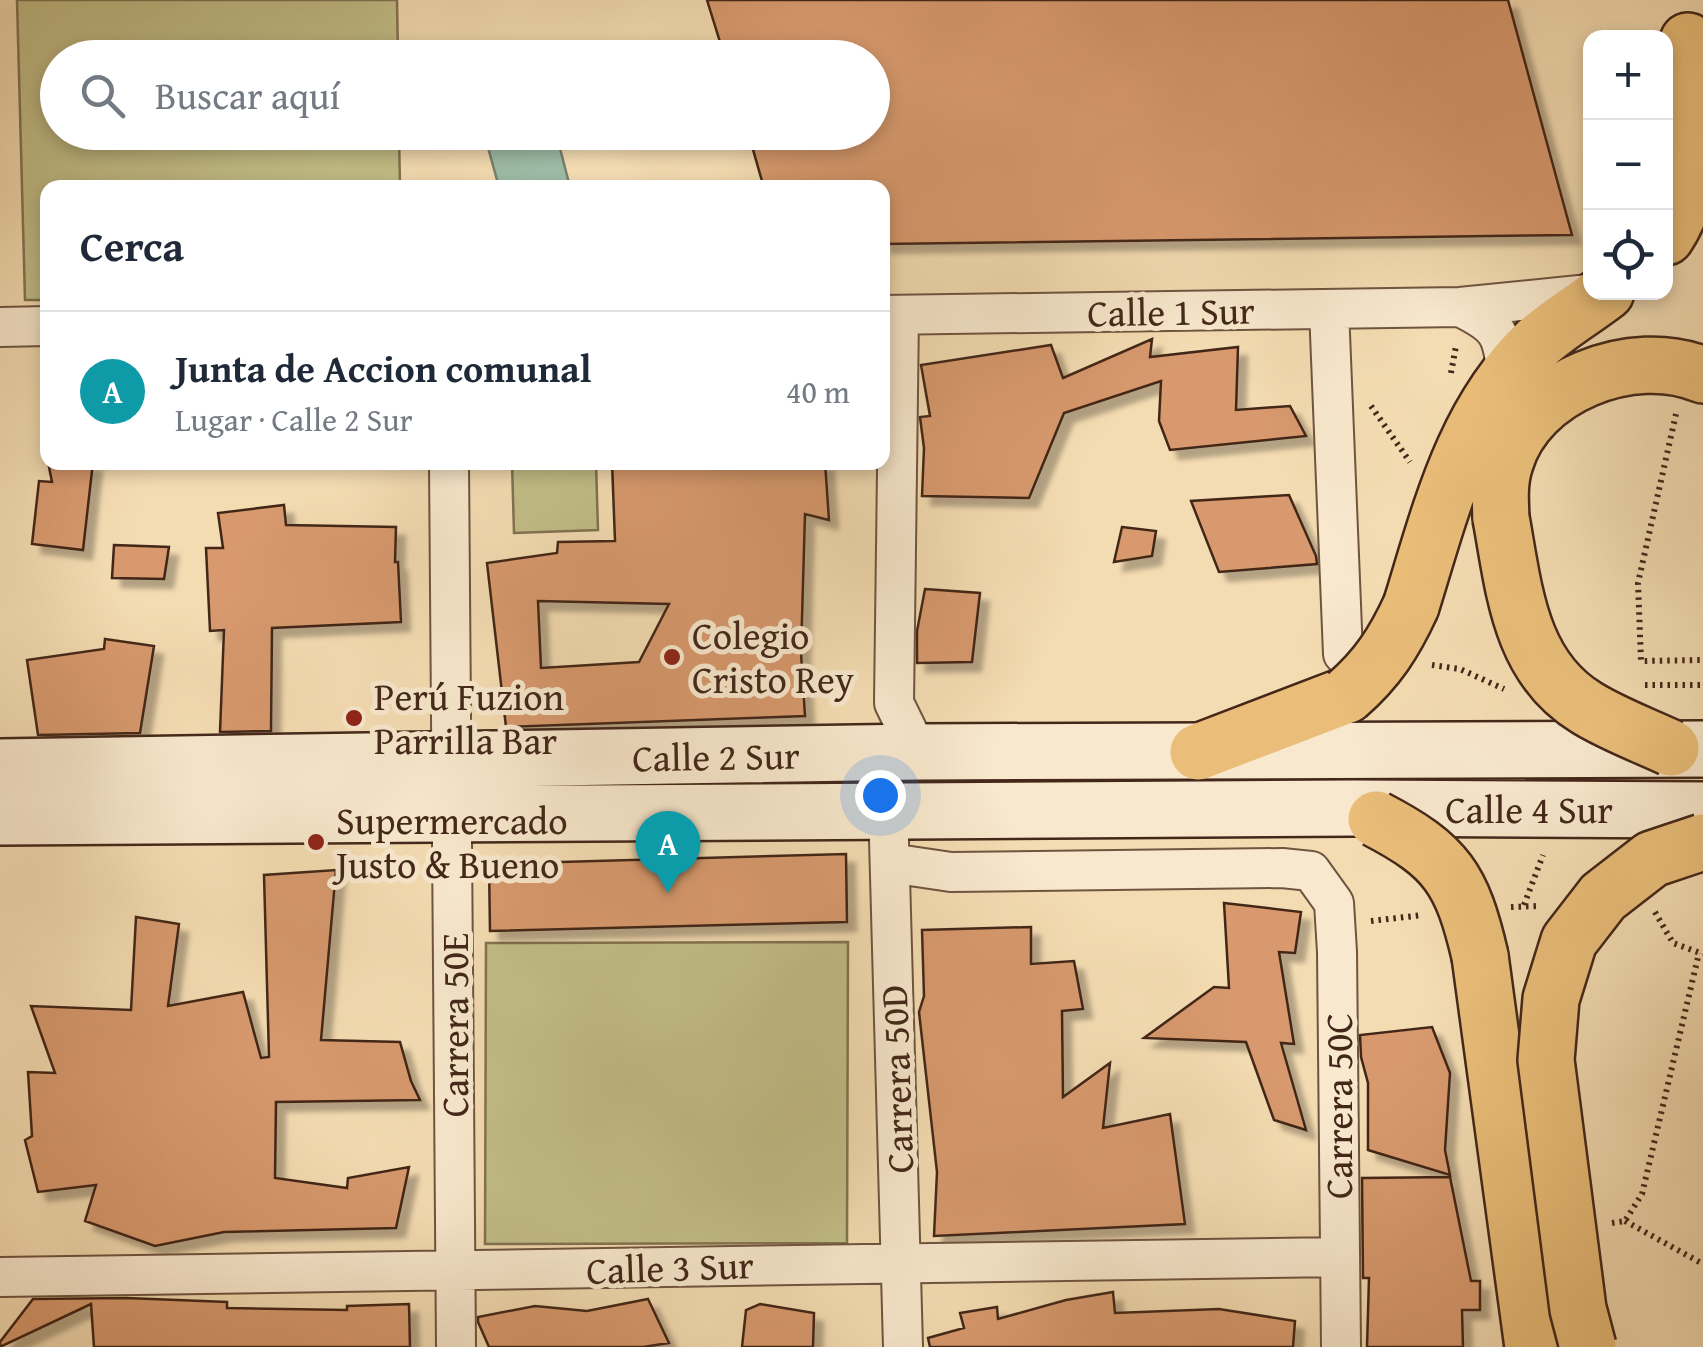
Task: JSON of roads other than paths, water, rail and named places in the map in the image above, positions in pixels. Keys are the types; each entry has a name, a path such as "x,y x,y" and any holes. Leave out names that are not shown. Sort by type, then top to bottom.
{"highway":[{"path":"1673,227 1689,196 1693,161 1688,45"},
{"path":"1198,752 1345,674 1375,670 1395,640 1410,606 1447,491 1484,409 1538,343 1594,300"},
{"path":"1687,748 1586,708 1554,683 1536,658 1521,624 1500,518 1500,487 1505,460 1521,432 1540,409 1567,389 1608,370 1644,363 1695,371"},
{"path":"1368,812 1417,840 1454,879 1470,912 1480,956 1533,1347"},
{"path":"1588,1347 1578,1310 1546,1060 1551,999 1570,941 1603,897 1652,859 1703,842"}],"main road":[{"name":"Calle 2 Sur","path":"0,767 1432,748"},
{"name":"Calle 4 Sur","path":"1432,748 1687,748"},
{"name":"Calle 4 Sur","path":"1368,812 1703,810"},
{"name":"Calle 2 Sur","path":"0,817 452,815 890,837 1368,812"}],"street":[{"name":"Calle 1 Sur","path":"891,315 1460,307 1583,294"},
{"path":"1460,307 1496,329 1507,378"},
{"path":"1329,309 1345,674"},
{"path":"891,315 894,702 918,752"},
{"path":"0,327 40,326"},
{"name":"Carrera 50E","path":"449,470 456,1347"},
{"path":"861,753 894,702"},
{"name":"Calle 2 Sur","path":"890,837 951,872 1282,868 1312,872"},
{"name":"Carrera 50D","path":"890,837 903,1347"},
{"name":"Carrera 50C","path":"1312,872 1334,903 1340,1347"},
{"name":"Calle 3 Sur","path":"0,1277 456,1273 900,1260 1339,1258"}],"place":[{"name":"Colegio Cristo Rey","path":"672,657"},
{"name":"Perú Fuzion Parrilla Bar","path":"354,718"},
{"name":"Supermercado Justo & Bueno","path":"316,842"},
{"name":"Junta de Accion comunal","path":"668,893"}]}
